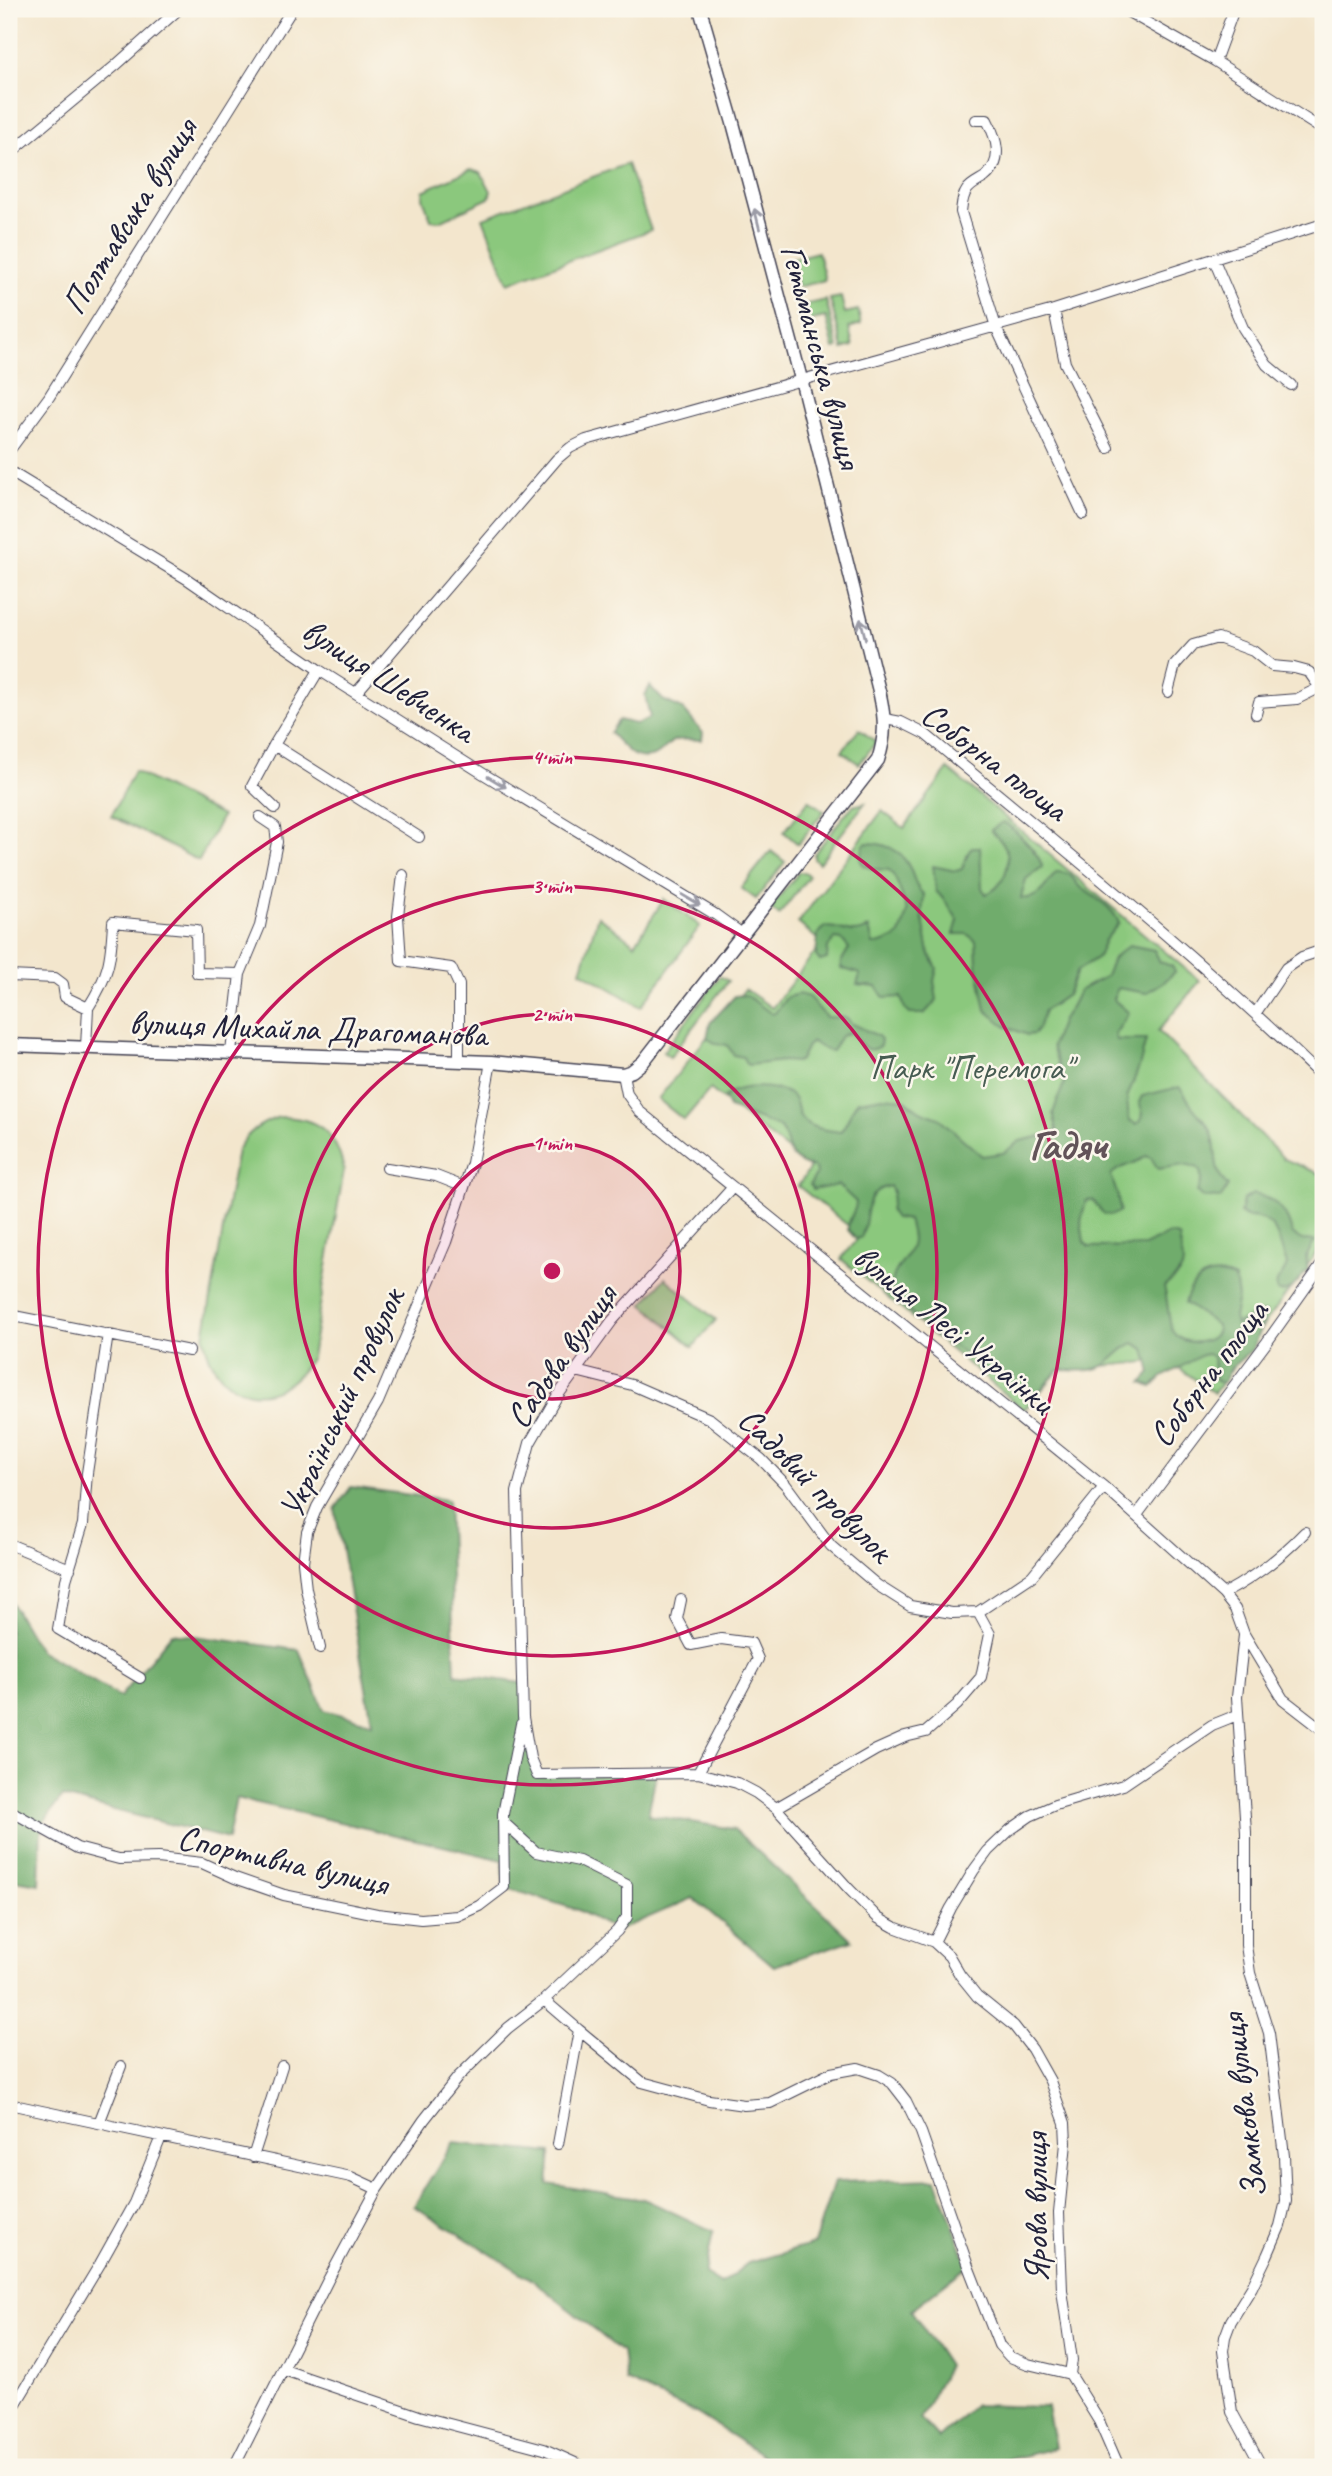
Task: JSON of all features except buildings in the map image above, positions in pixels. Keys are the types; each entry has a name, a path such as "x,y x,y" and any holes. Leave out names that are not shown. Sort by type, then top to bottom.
{"street":[{"path":"9,154 179,9"},
{"name":"Полтавська вулиця","path":"9,451 49,397 292,9"},
{"name":"Гетьманська вулиця","path":"700,9 801,379 885,719"},
{"path":"1123,9 1215,61 1323,130"},
{"path":"1215,61 1234,9"},
{"path":"976,120 987,120 999,152 996,163 987,175 968,188 962,200 961,212 996,327 1083,514"},
{"path":"356,693 556,458 586,440 996,327 1323,224"},
{"path":"1214,260 1243,328 1267,365 1291,385"},
{"path":"1054,310 1065,363 1108,448"},
{"name":"вулиця Шевченка","path":"9,471 187,579 319,670 741,933"},
{"path":"1168,692 1175,665 1194,645 1218,638 1253,651 1272,666 1309,672 1321,687 1297,699 1259,702 1256,714"},
{"path":"275,808 251,786 319,670"},
{"name":"Соборна площа","path":"623,1074 643,1062 877,760 884,741 885,719 901,722 925,734 1255,1014 1323,1078"},
{"path":"274,745 419,837"},
{"path":"231,1052 240,974 260,926 277,842 275,827 260,817"},
{"path":"403,875 398,916 401,961 451,968 459,985 459,1061"},
{"path":"86,1047 88,1009 105,981 111,957 113,922 196,930 197,973 240,974"},
{"path":"1255,1014 1286,968 1302,957 1323,950"},
{"path":"9,976 55,978 63,984 65,997 88,1009"},
{"name":"вулиця Михайла Драгоманова","path":"9,1045 491,1062 623,1074"},
{"name":"Український провулок","path":"320,1648 306,1589 303,1562 307,1532 317,1507 378,1402 446,1242 472,1163 491,1062"},
{"name":"вулиця Лесі Українки","path":"623,1074 627,1094 640,1112 1104,1487 1223,1594 1235,1609 1244,1634 1283,1699 1323,1730"},
{"path":"387,1168 436,1176 464,1187"},
{"name":"Садова вулиця","path":"537,1776 530,1758 523,1717 517,1492 530,1443 556,1398 612,1321 733,1187"},
{"name":"Соборна площа","path":"1137,1515 1323,1263"},
{"path":"9,1315 189,1351"},
{"path":"108,1334 87,1473 83,1524 69,1569 58,1629 140,1678"},
{"name":"Садовий провулок","path":"576,1371 632,1385 710,1419 761,1459 786,1485 831,1546 877,1585 910,1606 952,1613 978,1612"},
{"path":"776,1808 876,1750 905,1737 926,1732 957,1705 981,1678 990,1634 978,1612 1032,1576 1104,1487"},
{"path":"1223,1594 1252,1579 1283,1555 1306,1532"},
{"path":"9,1544 69,1569"},
{"path":"681,1600 677,1619 691,1645 721,1639 751,1643 758,1659 698,1773"},
{"name":"Замкова вулиця","path":"1244,1634 1237,1715 1246,1832 1246,1945 1250,1973 1269,2033 1284,2156 1286,2201 1268,2256 1231,2321 1223,2351 1231,2412 1262,2467"},
{"path":"934,1942 974,1870 988,1851 1010,1830 1030,1816 1055,1805 1123,1785 1212,1725 1237,1715"},
{"name":"Садова вулиця","path":"504,1887 503,1822 523,1717"},
{"name":"Ярова вулиця","path":"537,1776 698,1773 737,1783 776,1808 878,1918 934,1942 949,1956 977,1996 1014,2026 1032,2049 1049,2081 1065,2123 1066,2143 1059,2213 1062,2290 1072,2360 1070,2374"},
{"name":"Спортивна вулиця","path":"9,1810 77,1848 119,1859 159,1858 202,1863 284,1895 377,1914 421,1919 457,1916 479,1906 504,1887"},
{"path":"234,2467 377,2189 424,2120 458,2077 508,2028 544,2000 617,1931 627,1917 627,1885 579,1861 536,1852 503,1822"},
{"path":"544,2000 642,2082 709,2100 744,2105 770,2103 831,2073 858,2068 879,2075 891,2083 906,2101 921,2132 999,2345 1010,2357 1027,2364 1070,2374 1099,2421 1119,2467"},
{"path":"558,2144 579,2030"},
{"path":"99,2123 121,2066"},
{"path":"253,2157 282,2066"},
{"path":"9,2104 351,2177 377,2189"},
{"path":"9,2415 114,2240 134,2203 161,2137"},
{"path":"284,2370 419,2416 544,2449 584,2467"}],"green space":[{"path":"627,164 651,230 508,283 483,218"},
{"path":"471,169 481,172 491,191 489,198 440,221 431,220 423,191"},
{"path":"818,252 825,280 798,287 790,259"},
{"path":"841,297 845,313 858,310 861,324 849,328 853,346 843,349 830,299"},
{"path":"826,300 838,348 834,349 826,317 807,321 803,305"},
{"path":"650,686 663,700 683,709 703,733 702,740 673,741 658,754 642,758 630,753 610,733 619,720 636,724 650,718 645,695"},
{"path":"859,729 876,742 859,764 842,751"},
{"name":"Парк \"Перемога\"","path":"948,769 1200,981 1158,1031 1284,1159 1323,1175 1323,1244 1214,1393 1168,1360 1059,1370 1024,1410 841,1259 860,1235 798,1186 810,1168 710,1089 684,1120 658,1099 745,989 772,1008 822,943 798,923 882,811 904,828"},
{"path":"134,771 222,816 199,861 111,816"},
{"path":"809,800 824,811 798,844 784,832"},
{"path":"865,803 819,863 814,859 814,854 847,812 853,806"},
{"path":"1003,822 1026,842 1042,867 1026,879 1021,898 1038,894 1057,872 1064,872 1107,906 1119,923 1105,940 1098,957 1077,971 1067,995 1044,1011 1038,1029 1034,1034 1027,1035 1005,1026 986,1010 977,965 976,941 967,934 954,934 958,920 936,891 933,866 956,871 962,869 969,851 973,847 980,847 982,888 986,894 992,891 1002,881 1007,868 1005,847 991,830"},
{"path":"866,843 890,847 901,855 924,895 922,914 929,953 937,968 934,981 937,1000 924,1014 910,1014 901,997 884,998 877,987 857,985 860,974 841,968 841,962 849,948 842,940 835,939 828,947 827,959 820,961 816,956 818,934 825,927 851,932 869,928 873,944 888,941 900,934 907,911 900,889 889,870 863,865 860,859"},
{"path":"771,851 785,862 756,899 741,888"},
{"path":"799,872 809,876 779,915 770,908"},
{"path":"664,899 700,926 641,1007 581,971 598,916 635,944"},
{"path":"1129,945 1154,950 1160,962 1172,966 1175,972 1146,993 1118,988 1113,999 1129,1013 1115,1034 1117,1040 1146,1040 1127,1098 1129,1120 1136,1124 1141,1119 1139,1102 1142,1096 1179,1087 1210,1129 1219,1174 1228,1186 1221,1198 1202,1197 1197,1192 1201,1183 1198,1168 1184,1165 1158,1169 1151,1158 1146,1156 1111,1175 1120,1211 1107,1215 1093,1200 1086,1201 1081,1222 1084,1242 1089,1247 1144,1246 1169,1234 1179,1236 1183,1266 1178,1275 1164,1287 1171,1328 1184,1340 1199,1342 1212,1337 1216,1332 1217,1325 1185,1303 1193,1287 1204,1277 1218,1274 1235,1279 1238,1297 1234,1318 1236,1324 1266,1312 1253,1349 1231,1368 1224,1382 1217,1382 1214,1377 1213,1357 1208,1354 1161,1378 1152,1387 1142,1383 1151,1373 1145,1349 1134,1343 1098,1368 1081,1371 1059,1370 1036,1395 1006,1382 962,1353 925,1325 898,1299 893,1290 893,1278 909,1251 912,1236 908,1220 895,1218 890,1211 893,1192 890,1186 875,1193 868,1205 861,1238 855,1238 848,1226 856,1202 838,1185 813,1190 810,1185 816,1174 815,1168 792,1156 779,1127 729,1108 724,1098 730,1093 747,1088 777,1089 792,1096 799,1115 806,1123 820,1129 840,1132 858,1101 883,1097 904,1099 920,1111 939,1118 982,1156 1003,1153 1020,1141 1051,1134 1057,1130 1053,1113 1064,1083 1052,1046 1062,1020 1079,991 1106,976 1113,958"},
{"path":"720,976 728,981 670,1057 663,1052"},
{"path":"799,994 809,997 826,1017 847,1018 851,1023 878,1036 881,1039 880,1046 866,1049 850,1032 841,1036 832,1051 812,1042 796,1062 749,1065 743,1057 734,1055 727,1045 707,1038 710,1023 735,996 746,995 772,1014 787,997"},
{"path":"279,1117 304,1120 323,1129 336,1146 344,1170 311,1357 298,1375 283,1387 266,1393 250,1393 234,1387 221,1376 210,1359 204,1337 237,1150 255,1129"},
{"path":"1253,1194 1274,1202 1279,1207 1288,1219 1292,1234 1302,1240 1315,1241 1306,1257 1308,1270 1295,1285 1283,1292 1278,1292 1277,1284 1287,1264 1275,1230 1264,1220 1246,1217 1240,1213 1243,1200"},
{"path":"665,1278 716,1320 693,1347 643,1304"},
{"path":"351,1487 448,1500 455,1674 522,1683 537,1775 656,1775 648,1815 734,1829 852,1940 774,1966 693,1898 617,1931 578,1910 504,1887 503,1860 236,1798 228,1839 62,1797 41,1826 39,1884 9,1879 9,1599 39,1650 120,1697 172,1633 299,1650 324,1710 372,1723 335,1509"},
{"path":"453,2143 551,2153 548,2184 644,2199 713,2231 705,2274 721,2284 748,2263 814,2244 834,2182 936,2179 968,2266 911,2310 948,2366 920,2418 938,2438 974,2405 1047,2407 1055,2448 977,2467 781,2467 696,2413 626,2381 622,2352 534,2281 414,2206"}],"district":[{"name":"Гадяч","path":"1068,1144"}]}
